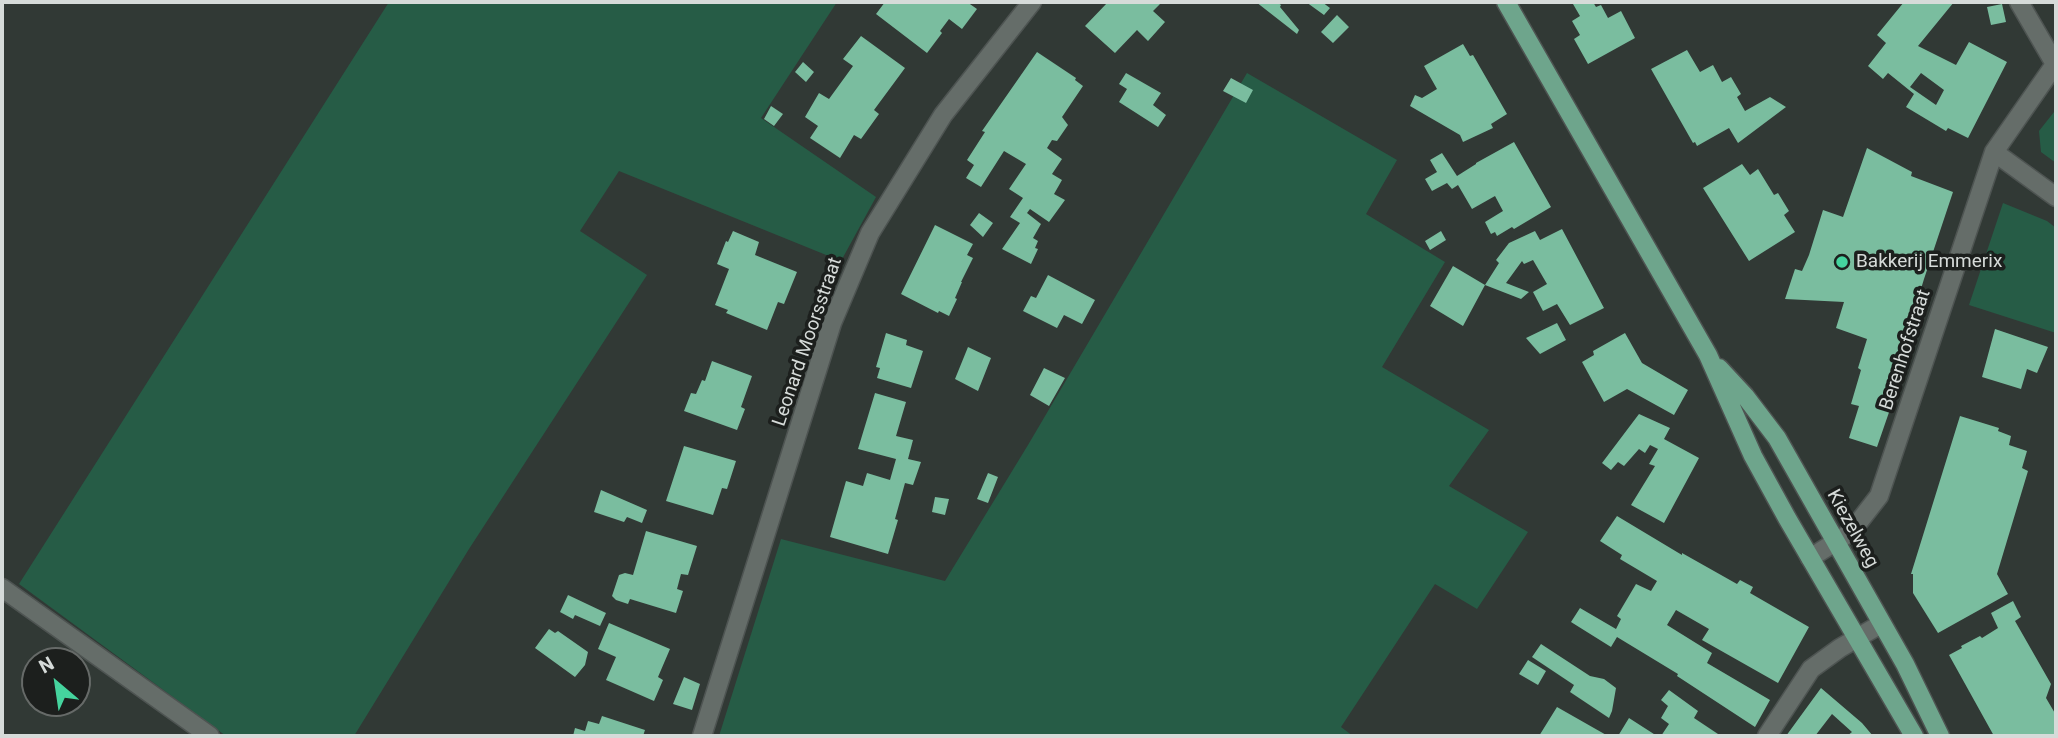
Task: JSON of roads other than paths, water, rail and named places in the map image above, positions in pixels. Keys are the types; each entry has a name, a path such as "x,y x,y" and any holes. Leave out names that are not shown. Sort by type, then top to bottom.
{"main road":[{"name":"Kiezelweg","path":"1506,2 1708,355 1753,456 1914,736"},
{"name":"Kiezelweg","path":"1708,355 1745,396 1777,438 1905,664 1940,736"}],"street":[{"name":"Leonard Moorsstraat","path":"702,736 832,323 870,233 943,115 1032,2"},
{"path":"2019,2 2056,63"},
{"name":"Berenhofstraat","path":"1810,558 1851,532 1879,496 1994,152 2056,63"},
{"path":"1994,152 2056,197"},
{"path":"2,588 210,736"},
{"path":"1767,736 1811,669 1881,624"}],"place":[{"name":"Bakkerij Emmerix","path":"1842,262"}]}
